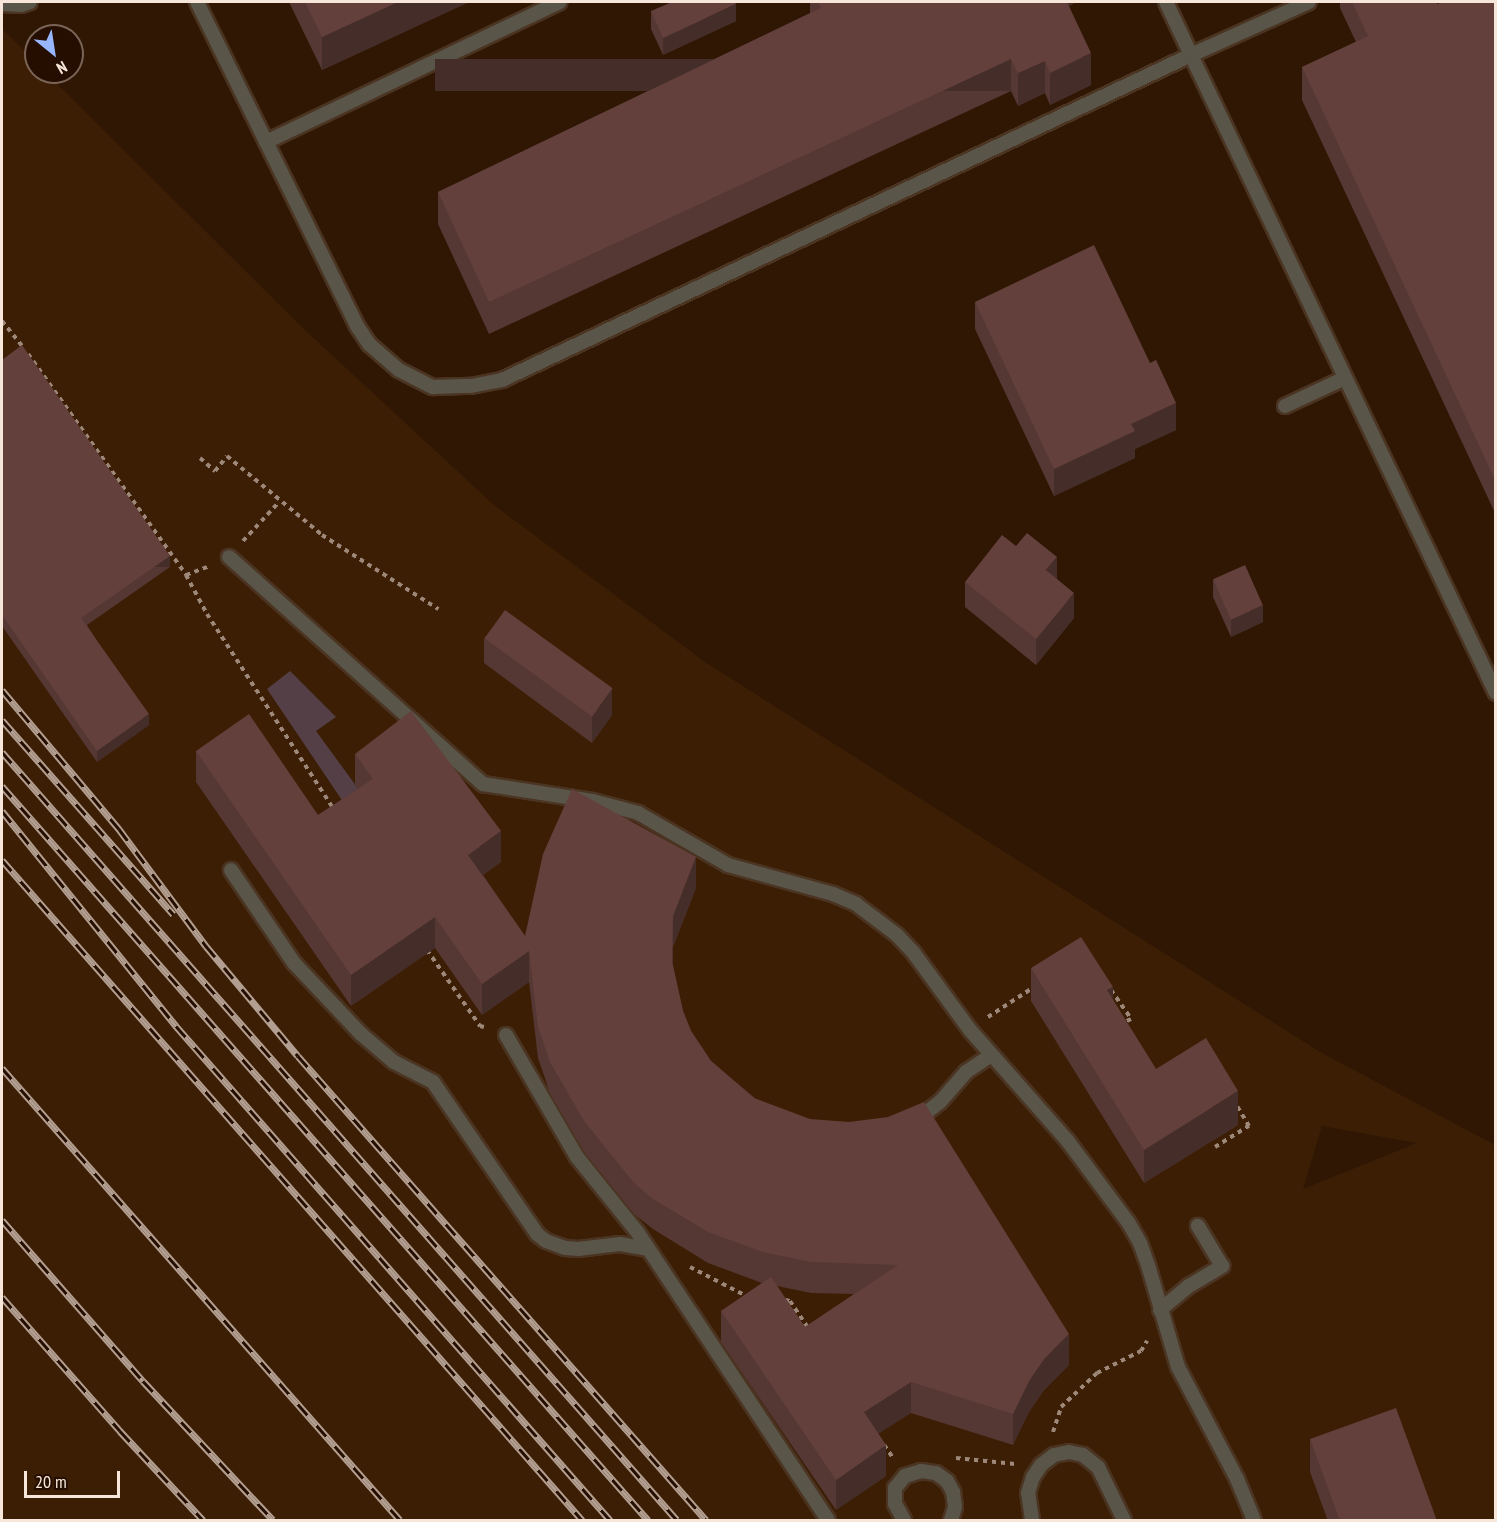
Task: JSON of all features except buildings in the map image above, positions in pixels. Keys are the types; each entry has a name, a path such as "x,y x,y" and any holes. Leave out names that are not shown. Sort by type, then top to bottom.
{"lane":[{"path":"2,4 21,5 30,2"},
{"path":"197,2 357,326 369,344 399,370 433,387 471,386 502,380 1191,55 1309,2"},
{"path":"266,142 559,2"},
{"path":"1166,2 1496,693"},
{"path":"1285,406 1345,378"},
{"path":"228,557 483,784 593,801 638,813 728,865 833,894 871,914 913,952 991,1055 1034,1100 1128,1222 1140,1243 1178,1367 1237,1479 1254,1521"},
{"path":"231,870 294,963 361,1034 394,1062 433,1082 537,1234 546,1241 565,1248 578,1249 620,1244 648,1249"},
{"path":"506,1035 577,1157 648,1249 828,1521"},
{"path":"918,1119 940,1102 966,1072 991,1055"},
{"path":"1160,1310 1189,1286 1222,1266 1198,1226"},
{"path":"1032,1521 1028,1493 1032,1477 1041,1465 1054,1455 1069,1452 1083,1455 1098,1467 1124,1521"},
{"path":"904,1521 895,1504 896,1488 905,1476 921,1471 936,1473 946,1481 953,1492 955,1507 951,1521"}],"path":[{"path":"2,321 46,377 186,575 207,614 338,817"},
{"path":"200,459 214,471 227,456 322,535 438,609"},
{"path":"421,941 480,1026 506,1035"},
{"path":"1105,981 1131,1019 1121,1024 1127,1034"},
{"path":"1002,1006 1041,982"},
{"path":"1215,1147 1249,1126 1232,1098"},
{"path":"648,1249 748,1297 759,1298"},
{"path":"780,1300 790,1301 809,1330"},
{"path":"946,1457 1041,1465 1061,1407 1096,1373 1141,1351 1160,1310"},
{"path":"879,1437 905,1476"}],"shaded area":[{"path":"2,29 24,51 24,84 57,84 306,331 494,505 705,662 1320,1052 1495,1145 1495,1520 2,1520","holes":["1322,1126 1417,1143 1303,1189"]},
{"path":"290,671 336,717 316,731 373,809 356,821 267,689"}],"railway":[{"path":"2,690 119,829 206,946 298,1056 706,1520"},
{"path":"2,720 173,914"},
{"path":"2,752 677,1520"},
{"path":"2,786 648,1520"},
{"path":"2,811 176,1026 610,1520"},
{"path":"2,860 582,1520"},
{"path":"2,1068 400,1520"},
{"path":"2,1220 143,1381 273,1520"},
{"path":"2,1297 120,1431 203,1520"}]}
